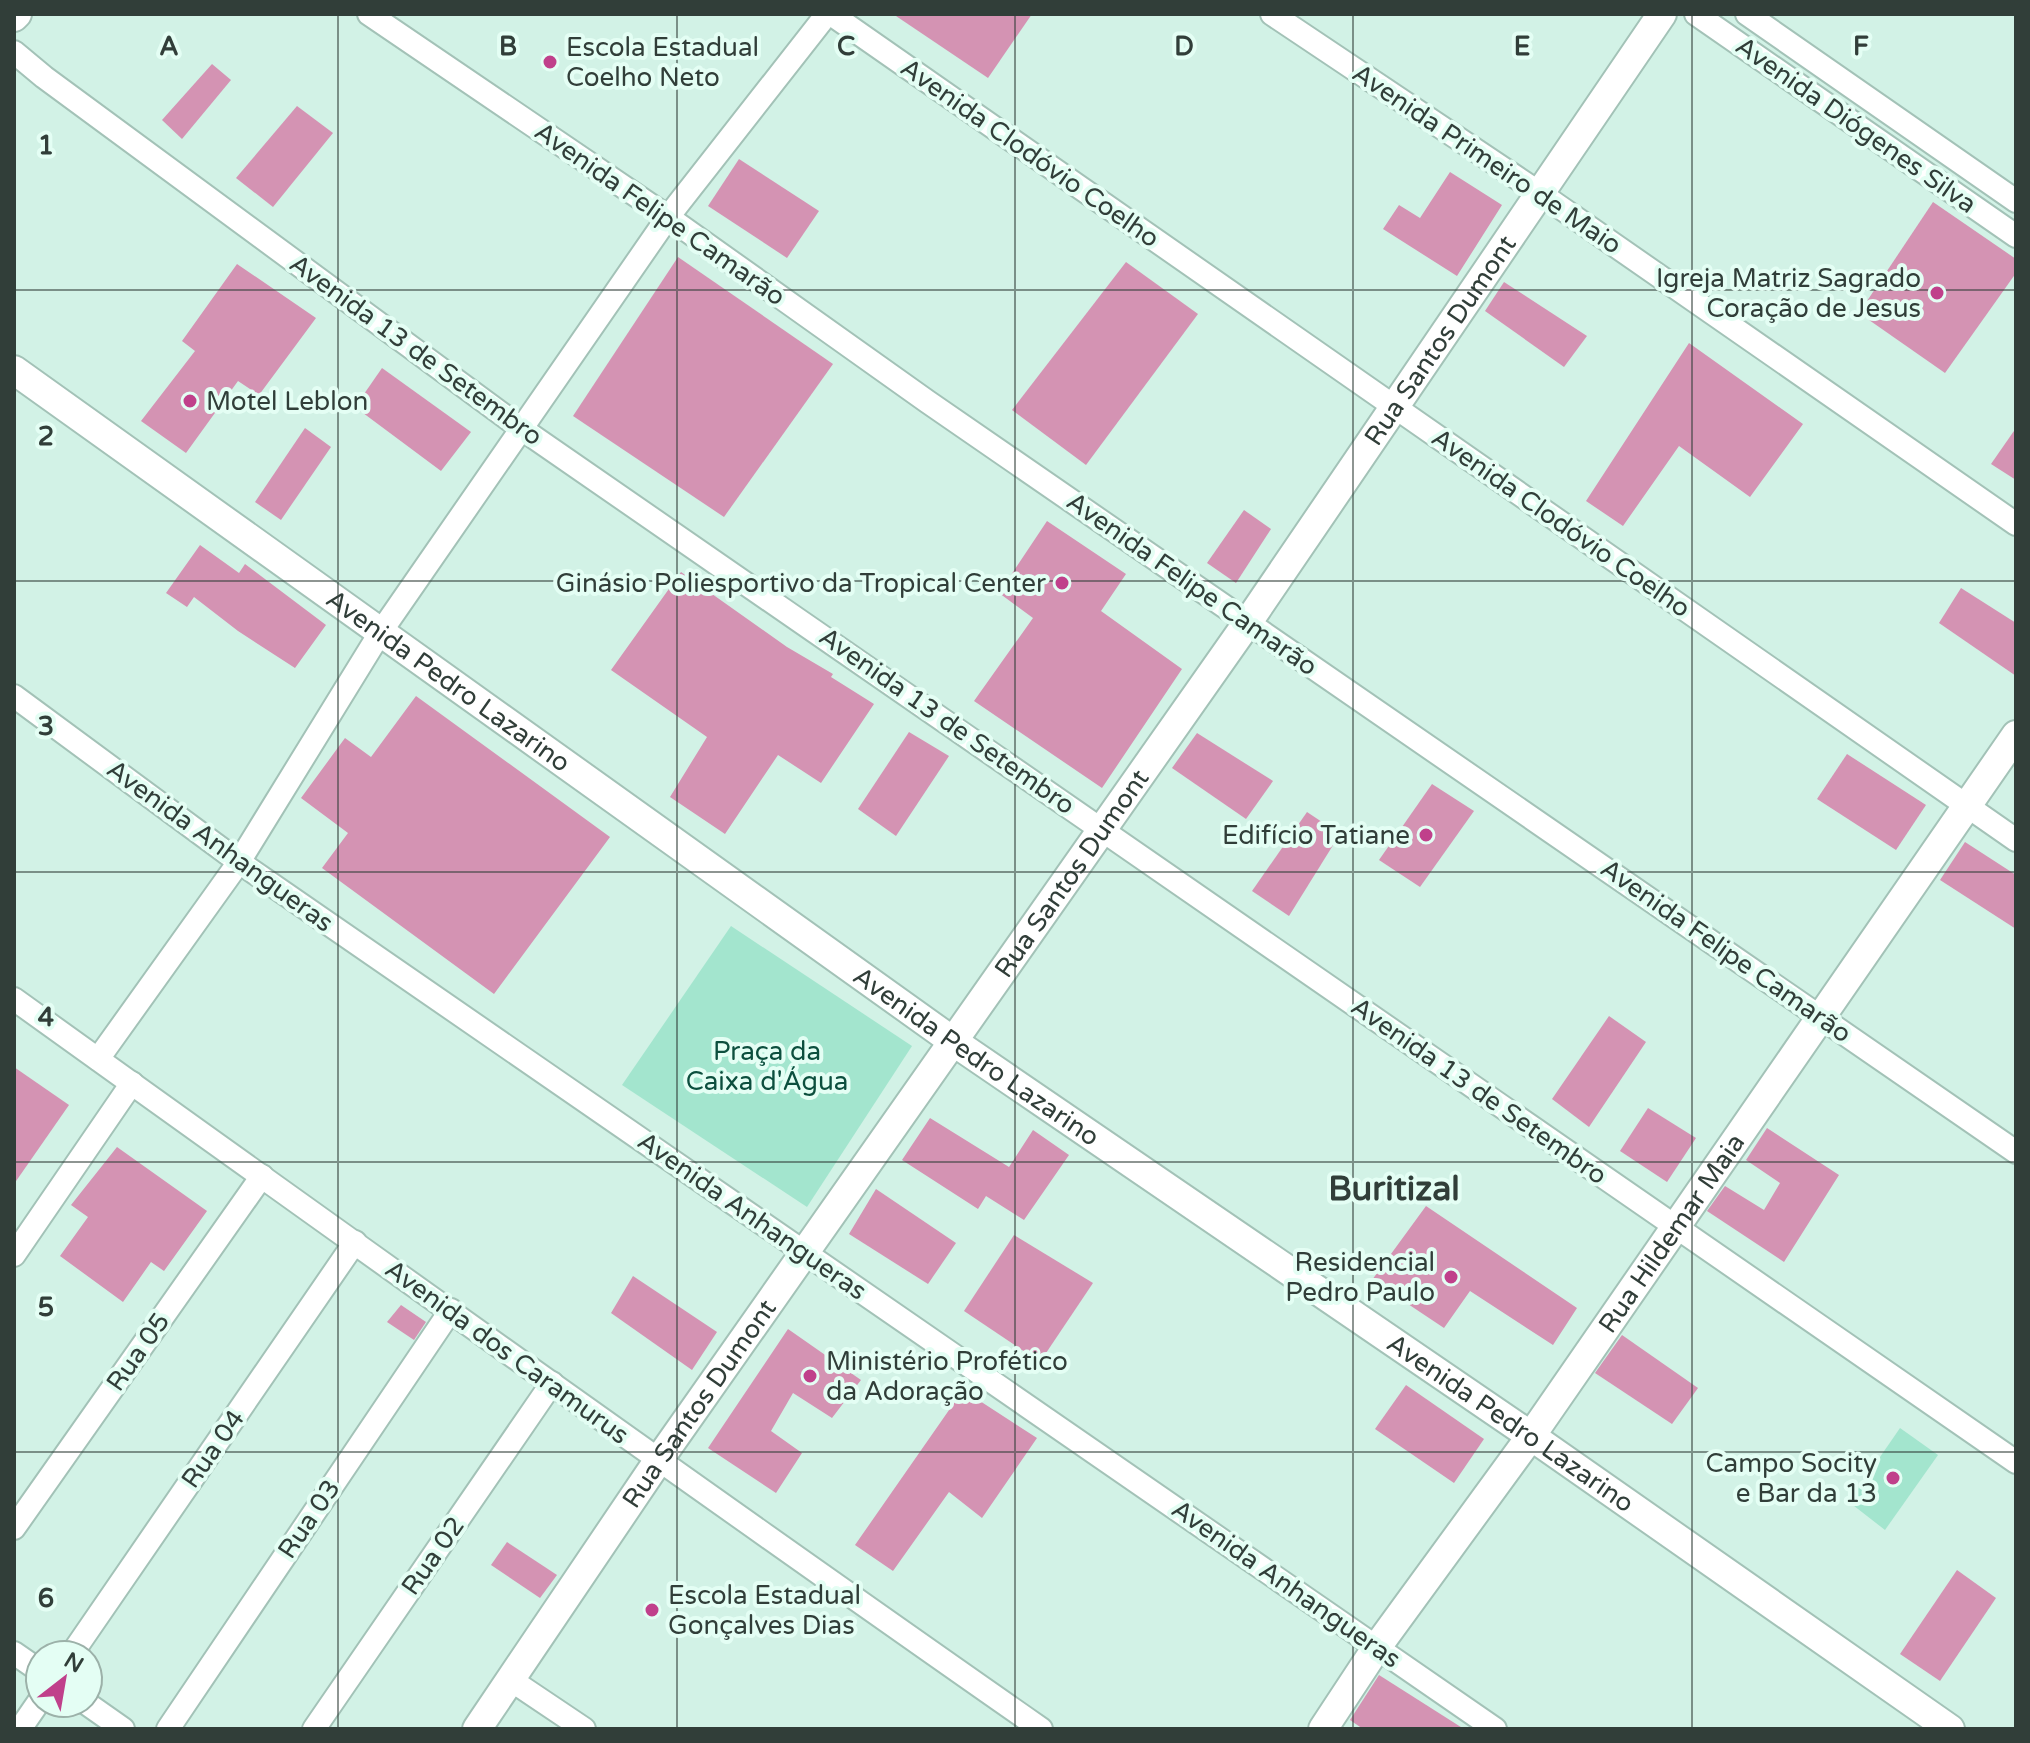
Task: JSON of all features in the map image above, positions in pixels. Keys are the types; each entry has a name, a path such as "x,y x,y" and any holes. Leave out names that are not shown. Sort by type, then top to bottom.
{"main road":[{"name":"Rua Santos Dumont","path":"477,1729 658,1461 1248,622 1662,14"},
{"name":"Avenida Pedro Lazarino","path":"14,370 954,1042 1531,1436 1950,1729"},
{"name":"Rua Hildemar Maia","path":"1323,1729 1377,1647 1531,1436 2016,735"}],"street":[{"name":"Avenida Felipe Camarão","path":"369,14 668,217 928,402 2016,1152"},
{"path":"98,1059 239,862 380,633 668,217 829,14"},
{"name":"Avenida Clodóvio Coelho","path":"829,14 2016,840"},
{"name":"Avenida Primeiro de Maio","path":"1272,14 1541,194 2016,524"},
{"name":"Avenida Diógenes Silva","path":"1696,14 2016,236"},
{"name":"Avenida Diógenes Silva","path":"1747,14 2016,201"},
{"name":"Avenida 13 de Setembro","path":"14,52 522,429 2016,1462"},
{"path":"1970,203 1987,182"},
{"name":"Avenida Anhangueras","path":"14,696 239,862 1495,1729"},
{"name":"Avenida dos Caramurus","path":"14,999 658,1461 1041,1729"},
{"path":"14,1255 132,1083"},
{"name":"Rua 05","path":"14,1528 262,1176"},
{"name":"Rua 04","path":"82,1639 355,1242"},
{"name":"Rua 03","path":"168,1729 451,1310"},
{"name":"Rua 02","path":"314,1729 552,1383"},
{"path":"511,1680 584,1729"},
{"path":"104,1716 123,1729"}],"green space":[{"name":"Praça da Caixa d'Água","path":"731,926 912,1046 807,1207 622,1085"},
{"name":"Campo Socity e Bar da 13","path":"1900,1428 1938,1455 1885,1530 1849,1502"}],"building":[{"path":"893,14 1032,14 988,78"},
{"path":"212,64 231,80 182,139 162,120"},
{"path":"297,106 333,133 273,207 236,178"},
{"path":"739,159 819,211 787,258 708,206"},
{"path":"1450,172 1502,205 1457,276 1383,229 1399,205 1420,218"},
{"name":"Igreja Matriz Sagrado Coração de Jesus","path":"1933,202 2016,259 2016,273 1945,373 1859,313"},
{"path":"678,257 833,364 724,517 573,416"},
{"path":"1126,262 1198,314 1086,465 1012,410"},
{"path":"237,264 316,318 259,395 238,381 186,453 141,421 195,351 182,341"},
{"path":"1504,282 1587,336 1564,367 1485,311"},
{"path":"1689,343 1803,424 1750,497 1679,446 1623,526 1586,501"},
{"path":"382,368 471,432 441,471 355,407"},
{"path":"305,428 331,447 281,520 255,502"},
{"path":"2016,428 2016,480 1991,464"},
{"path":"1244,510 1271,529 1236,583 1207,563"},
{"path":"1047,521 1126,574 1101,611 1182,669 1102,788 974,701 1033,618 999,593"},
{"path":"200,545 239,573 245,564 326,625 295,668 238,631 194,597 187,607 166,593"},
{"path":"681,572 874,704 821,783 778,755 725,834 670,797 707,737 611,670"},
{"path":"1961,588 2016,623 2016,676 1939,623"},
{"path":"416,696 610,837 494,994 322,868 348,833 301,798 345,738 371,757"},
{"path":"909,732 949,756 896,836 858,809"},
{"path":"1197,733 1273,781 1246,819 1172,768"},
{"path":"1847,754 1926,805 1896,850 1817,799"},
{"name":"Edifício Tatiane","path":"1432,784 1474,811 1420,887 1379,860"},
{"path":"1307,812 1340,834 1289,916 1252,891"},
{"path":"1965,842 2016,875 2016,929 1940,880"},
{"path":"1609,1016 1646,1042 1589,1127 1552,1099"},
{"path":"14,1067 69,1105 14,1184"},
{"path":"1648,1108 1696,1138 1667,1182 1620,1151"},
{"path":"930,1118 1009,1167 1033,1130 1069,1155 1024,1220 986,1196 978,1209 902,1160"},
{"path":"1767,1128 1839,1175 1784,1262 1707,1211 1725,1186 1764,1210 1780,1183 1746,1160"},
{"path":"117,1147 207,1211 164,1271 151,1262 123,1302 60,1256 88,1217 71,1205"},
{"path":"876,1189 956,1243 928,1284 849,1234"},
{"path":"1426,1206 1577,1308 1553,1345 1470,1291 1444,1328 1372,1280"},
{"path":"1014,1235 1093,1283 1040,1362 964,1311"},
{"path":"633,1276 717,1332 692,1370 611,1313"},
{"path":"401,1305 426,1322 414,1340 387,1322"},
{"path":"788,1329 861,1380 832,1418 793,1393 771,1431 802,1453 776,1493 708,1448"},
{"path":"1622,1335 1698,1388 1672,1424 1595,1373"},
{"path":"1406,1385 1484,1439 1454,1483 1375,1429"},
{"path":"963,1390 1037,1438 982,1518 949,1492 893,1571 855,1545"},
{"path":"507,1542 557,1575 540,1598 491,1565"},
{"path":"1957,1570 1996,1598 1940,1681 1900,1654"},
{"path":"1379,1675 1464,1729 1363,1729 1350,1720"}],"place":[{"name":"Escola Estadual Coelho Neto","path":"550,62"},
{"name":"Igreja Matriz Sagrado Coração de Jesus","path":"1937,293"},
{"name":"Motel Leblon","path":"190,401"},
{"name":"Ginásio Poliesportivo da Tropical Center","path":"1062,583"},
{"name":"Edifício Tatiane","path":"1426,835"},
{"name":"Residencial Pedro Paulo","path":"1451,1277"},
{"name":"Ministério Profético da Adoração","path":"810,1376"},
{"name":"Campo Socity e Bar da 13","path":"1893,1478"},
{"name":"Escola Estadual Gonçalves Dias","path":"652,1610"}],"district":[{"name":"Buritizal","path":"1394,1189"}]}
